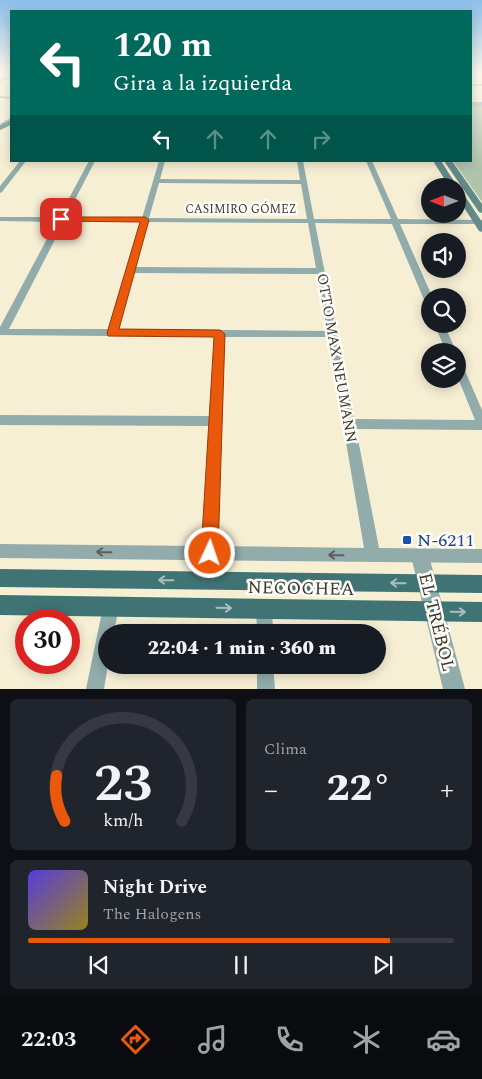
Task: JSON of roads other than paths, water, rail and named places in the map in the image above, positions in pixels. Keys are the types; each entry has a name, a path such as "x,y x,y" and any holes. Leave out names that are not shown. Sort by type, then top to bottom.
{"main road":[{"path":"438,162 449,178"},
{"path":"449,162 482,210"},
{"path":"466,204 480,224"},
{"name":"NECOCHEA","path":"0,578 482,584"},
{"name":"NECOCHEA","path":"0,605 482,612"}],"street":[{"path":"0,191 22,162"},
{"path":"91,162 1,332 332,334"},
{"path":"112,333 162,162"},
{"name":"OTTO MAX NEUMANN","path":"300,162 373,555"},
{"path":"369,162 424,288"},
{"path":"156,181 304,182"},
{"name":"CASIMIRO GÓMEZ","path":"0,219 395,221 480,224"},
{"path":"130,270 320,271"},
{"path":"210,553 220,334"},
{"path":"349,424 482,424 466,385"},
{"path":"0,420 216,421"},
{"path":"0,551 482,556"},
{"name":"EL TRÉBOL","path":"420,556 454,689"},
{"path":"95,689 111,607"},
{"path":"264,609 265,624"},
{"path":"265,674 266,689"}],"place":[{"name":"N-6211","path":"407,540"}]}
